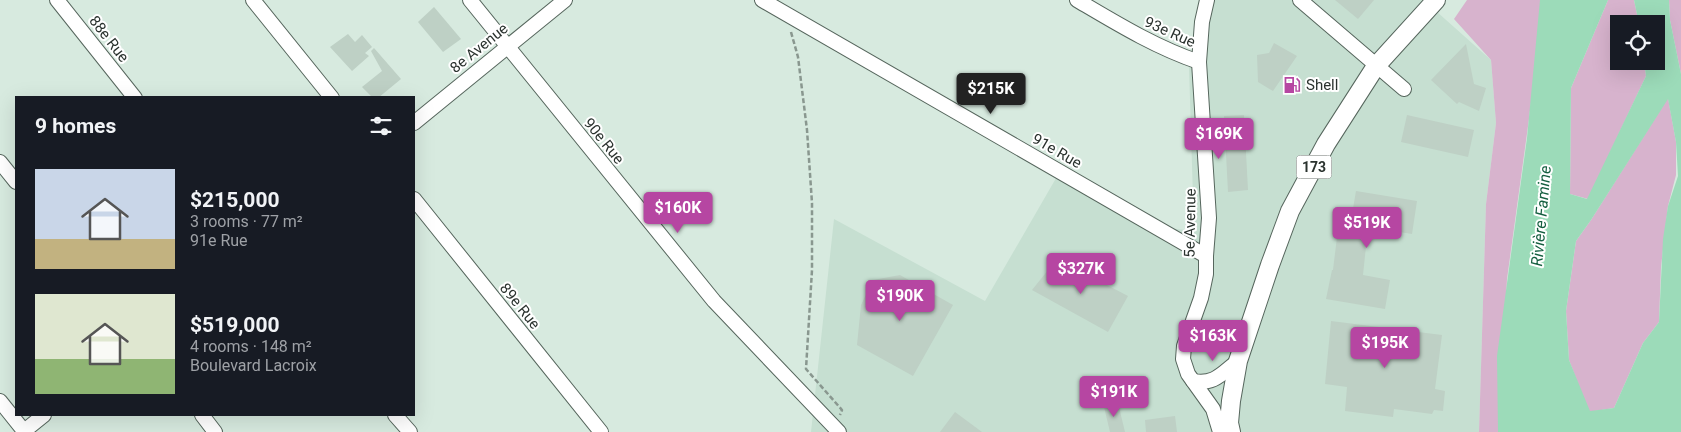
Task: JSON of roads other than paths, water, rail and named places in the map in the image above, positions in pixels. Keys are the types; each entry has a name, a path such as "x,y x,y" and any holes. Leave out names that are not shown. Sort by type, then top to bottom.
{"main road":[{"name":"173","path":"1227,430 1238,361 1290,211 1326,144 1376,66 1436,0"}],"street":[{"name":"88e Rue","path":"57,0 133,96"},
{"path":"253,0 330,96"},
{"name":"90e Rue","path":"470,0 714,301 838,425"},
{"name":"8e Avenue","path":"415,122 565,0"},
{"name":"91e Rue","path":"762,0 1206,256"},
{"name":"93e Rue","path":"1077,0 1143,38 1175,54 1199,62"},
{"name":"5e Avenue","path":"1207,0 1202,22 1199,62 1209,218 1206,274 1202,298 1184,346 1183,359 1185,368 1193,381 1227,430"},
{"path":"1300,0 1404,89"},
{"path":"0,162 15,181"},
{"name":"89e Rue","path":"415,201 601,432"},
{"path":"1193,381 1202,383 1213,381 1238,361"},
{"path":"0,402 23,432 43,416"},
{"path":"203,416 215,432"},
{"path":"396,416 410,432"}],"water":[{"name":"Rivière Famine","path":"1540,0 1608,0 1571,88 1570,194 1587,199 1646,76 1645,70 1665,70 1665,15 1637,15 1634,0 1669,0 1670,20 1681,74 1681,432 1498,432 1497,356 1527,138","holes":["1668,99 1676,142 1678,176 1668,206 1663,239 1659,322 1643,343 1614,408 1590,411 1569,360 1566,311 1576,241"]}],"place":[{"name":"Shell","path":"1292,85"}]}
